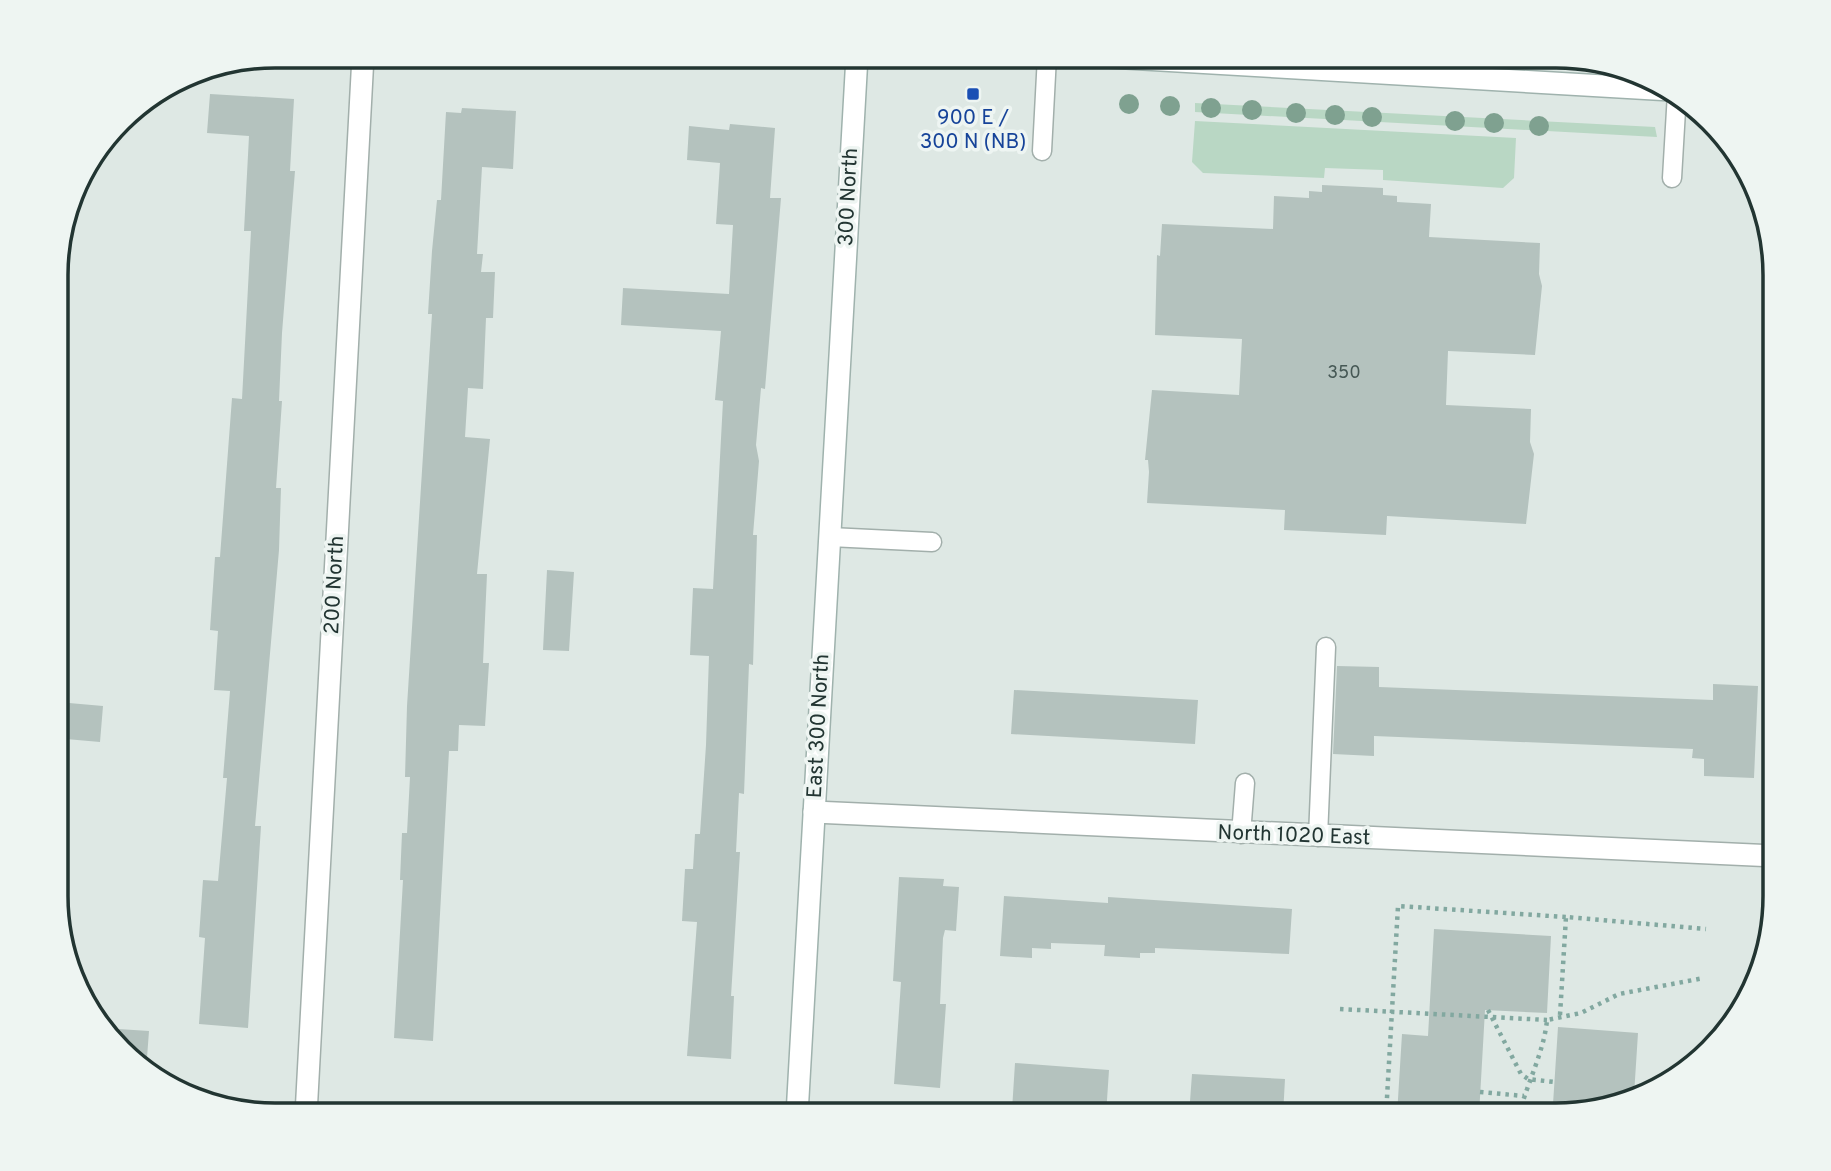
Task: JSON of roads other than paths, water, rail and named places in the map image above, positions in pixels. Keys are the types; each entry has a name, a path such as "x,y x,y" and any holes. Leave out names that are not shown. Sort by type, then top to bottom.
{"street":[{"name":"200 North","path":"307,1103 362,68"},
{"name":"300 North","path":"841,338 856,68"},
{"path":"1435,68 1614,77"},
{"name":"East 300 North","path":"798,1103 841,338"},
{"name":"North 1020 East","path":"814,813 1762,856"}],"lane":[{"path":"1042,151 1047,68"},
{"path":"1672,178 1676,107"},
{"path":"831,537 932,542"},
{"path":"1318,837 1326,647"},
{"path":"1241,834 1245,783"}],"place":[{"name":"900 E / 300 N (NB)","path":"973,94"}]}
